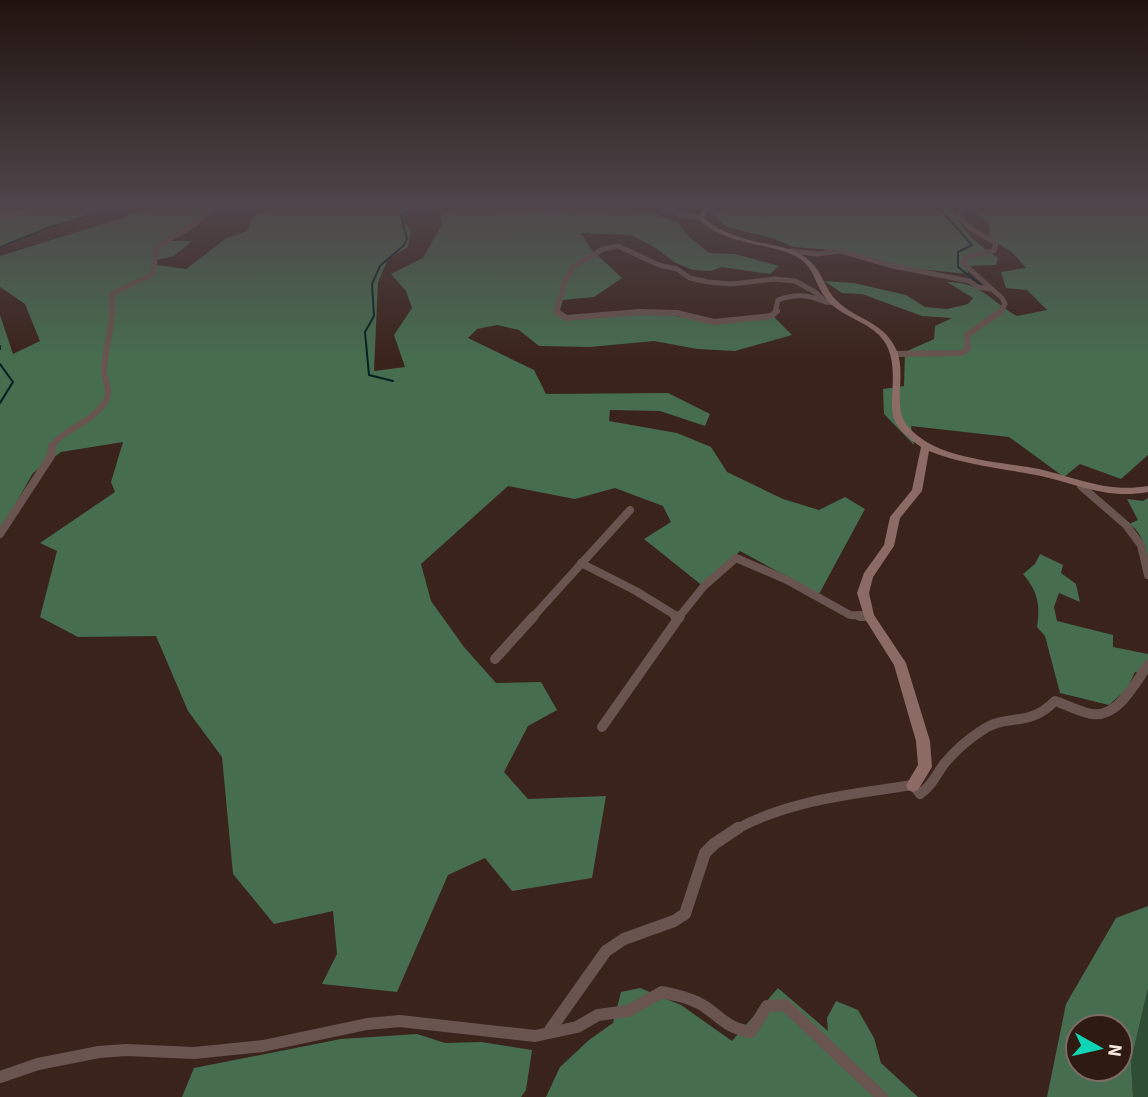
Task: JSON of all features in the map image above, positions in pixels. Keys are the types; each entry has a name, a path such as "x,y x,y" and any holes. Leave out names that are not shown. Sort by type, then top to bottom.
{"street":[{"path":"0,534 51,456 52,444 89,421 107,400 104,372 112,328 113,294 153,274 155,256"},
{"path":"589,256 574,264 565,275 556,313 566,318 639,312 677,313 714,322 771,316 777,312 778,300 796,295 830,302"},
{"path":"645,256 658,265 674,268 689,278 738,284 772,277 786,278 809,287 882,331 894,354 899,377 896,410 899,421 915,438 944,454 1126,494 1148,489"},
{"path":"798,256 812,265 830,302"},
{"path":"858,256 968,281 978,288 992,289"},
{"path":"894,354 957,354 967,351 967,335 1002,314 1005,304 963,263 968,256"},
{"path":"550,1030 566,1013 604,952 628,936 672,923 684,915 705,853 713,844 738,828 797,804 913,785 925,768 923,741 900,663 869,616 863,600 865,582 889,546 895,517 917,491 926,445"},
{"path":"1081,486 1126,526 1141,545 1148,575"},
{"path":"495,660 630,510"},
{"path":"602,727 679,618 723,564 736,558 787,580 850,615 869,616"},
{"path":"581,563 636,591 679,618"},
{"path":"913,785 920,794 932,787 944,763 986,727 1004,721 1020,722 1043,716 1055,701 1093,714 1108,713 1128,694 1148,666"},
{"path":"0,1077 38,1064 99,1052 208,1052 263,1046 367,1024 400,1021 523,1037 577,1027 598,1016 628,1011 662,992 682,996 702,1005 732,1028 751,1032 767,1006 785,1005 882,1097"}],"green space":[{"path":"0,256 173,256 156,260 157,265 186,269 203,256 393,256 388,259 378,282 374,371 405,367 394,335 412,308 406,291 391,274 424,256 599,256 622,278 594,297 563,300 559,313 571,317 649,312 714,322 771,314 792,335 735,351 697,349 654,341 590,347 539,346 519,330 497,325 477,329 468,338 534,370 546,394 668,393 710,414 705,426 660,411 610,410 609,421 677,433 711,447 727,472 783,499 819,510 845,497 865,509 819,594 740,551 704,587 644,539 671,522 663,506 615,488 575,499 508,486 421,564 431,601 464,647 496,683 541,682 557,710 528,726 504,772 528,799 606,796 592,878 512,891 485,858 448,875 397,992 322,984 337,954 333,911 274,924 233,874 222,757 188,711 156,636 78,637 40,617 57,551 40,543 115,492 111,482 123,442 61,452 33,473 0,531 0,315 13,354 40,341 25,304 0,287"},
{"path":"667,256 743,256 779,266 770,274 722,267 711,271 693,270"},
{"path":"862,256 998,258 996,265 967,266 968,274 909,268"},
{"path":"1016,256 1148,256 1148,455 1121,479 1080,464 1064,477 1009,437 911,426 914,445 884,414 883,389 904,386 905,352 934,339 935,326 952,318 922,316 862,294 842,293 824,281 854,283 906,295 925,307 947,309 968,304 973,298 947,282 959,283 985,293 1017,316 1047,310 1027,290 1006,288 1001,272 1026,268"},
{"path":"1148,498 1148,563 1140,536 1129,524 1138,520 1127,499 1143,501"},
{"path":"1040,554 1063,565 1061,573 1076,584 1080,602 1059,593 1054,607 1057,621 1113,635 1113,647 1148,654 1148,674 1135,672 1127,689 1109,705 1060,693 1045,636 1037,627 1037,598 1023,574 1035,564"},
{"path":"1148,906 1148,988 1134,1048 1134,1013 1064,1013 1066,1004 1116,918"},
{"path":"640,988 681,1005 732,1041 778,988 828,1031 827,1018 836,1001 858,1010 874,1038 881,1063 918,1097 546,1097 560,1067 589,1040 613,1023 621,992"},
{"path":"1148,988 1148,1097 1133,1097 1134,1048"},
{"path":"1064,1014 1064,1083 1132,1083 1133,1097 1047,1097"},
{"path":"417,1034 445,1043 481,1042 532,1050 526,1090 521,1097 182,1097 194,1068 341,1039"}],"waterway":[{"path":"391,256 380,266 372,284 374,316 365,332 369,375 393,381"},
{"path":"958,256 958,267 982,286"},
{"path":"0,364 13,382 0,403"}]}
